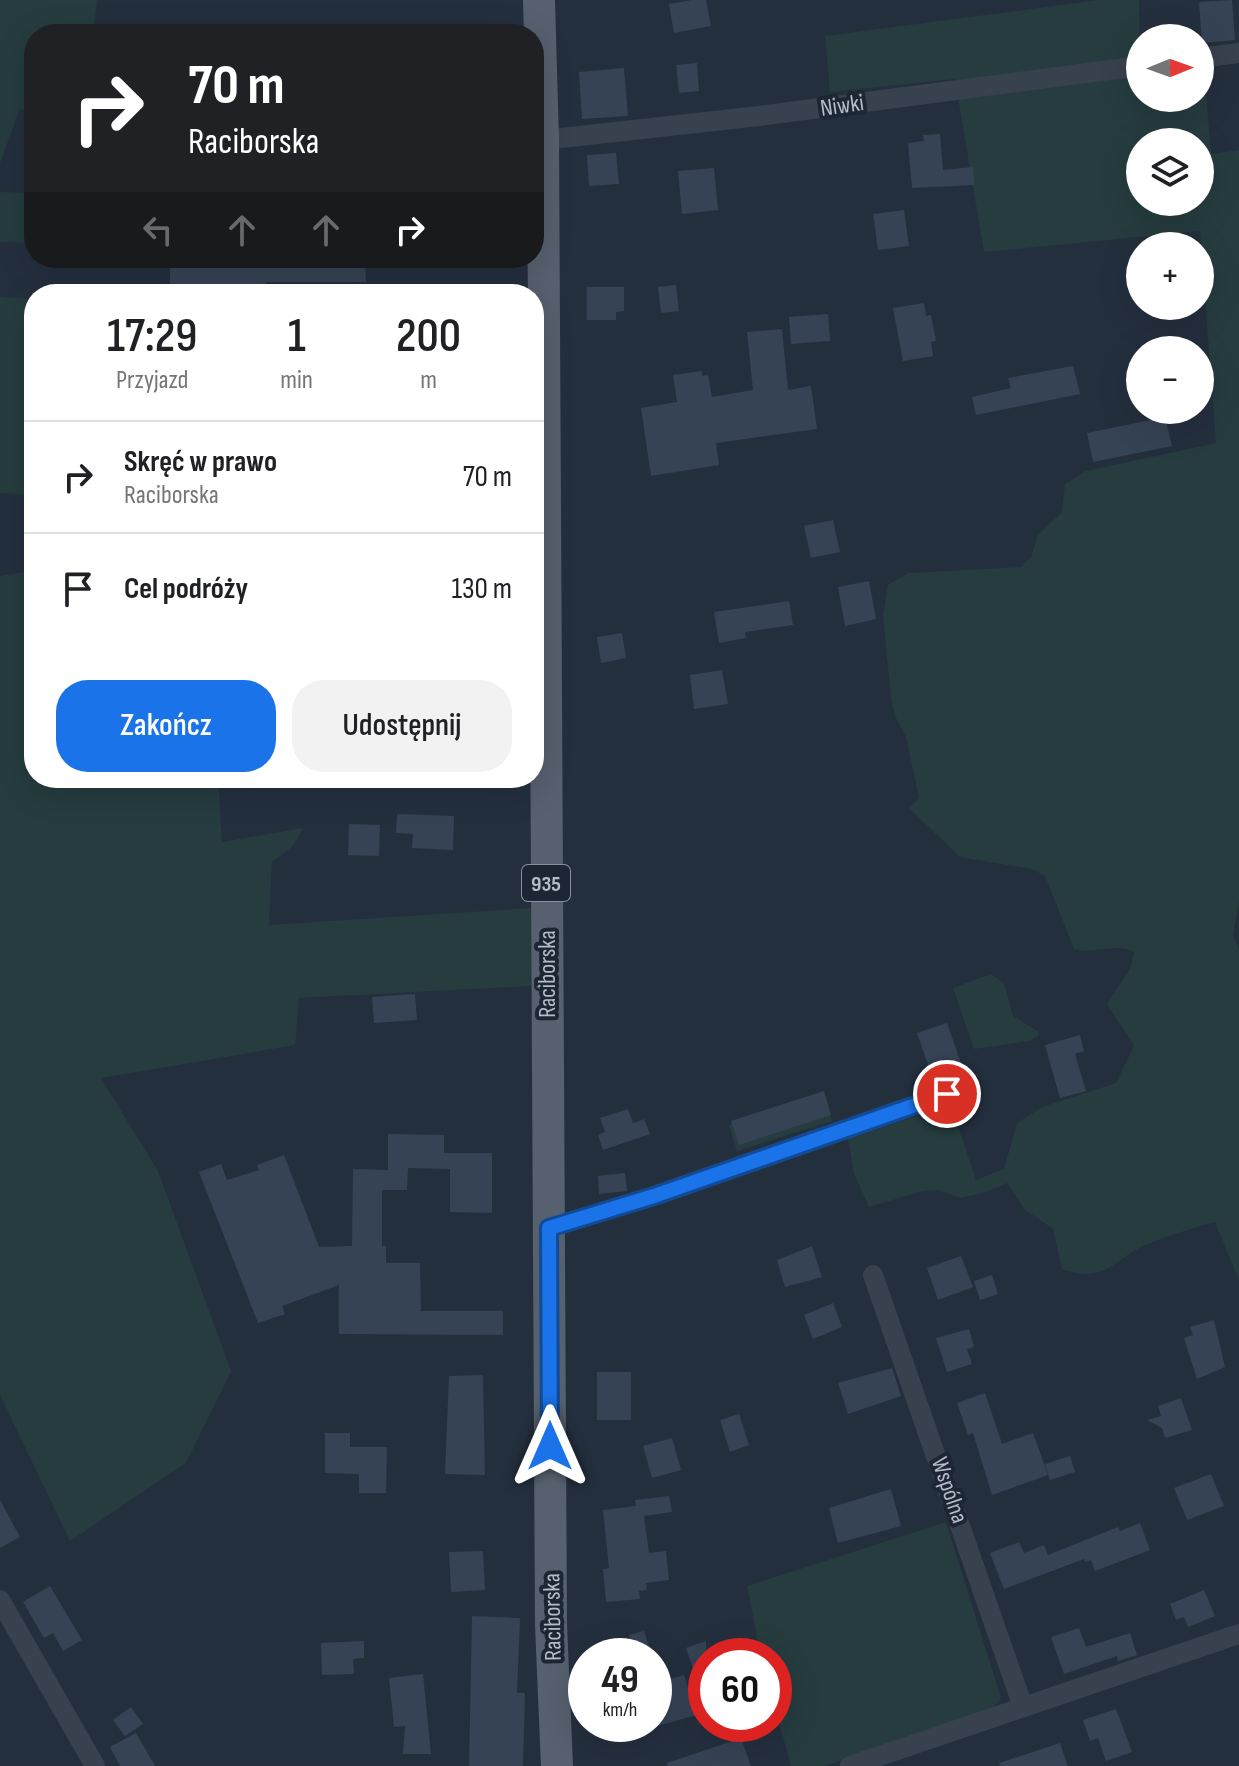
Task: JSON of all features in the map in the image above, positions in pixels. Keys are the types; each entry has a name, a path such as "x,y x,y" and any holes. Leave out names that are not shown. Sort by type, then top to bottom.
{"main road":[{"name":"Raciborska","path":"539,0 540,24"},
{"name":"Raciborska","path":"544,321 551,1625 557,1766"}],"street":[{"path":"1214,56 1239,53"},
{"name":"Niwki","path":"544,140 759,116 1126,68"},
{"path":"549,1228 654,1196 947,1094"},
{"name":"Wspólna","path":"873,1275 1023,1707"},
{"path":"0,1600 95,1766"},
{"path":"850,1766 1239,1634"}],"green space":[{"path":"0,0 97,0 94,24 24,24 24,109 20,109 0,163"},
{"path":"1099,0 1139,0 1139,24 1126,24 1126,112 1208,112 1209,128 1126,128 1126,216 1214,216 1214,154 1239,150 1239,902 1233,935 1239,950 1239,1281 1215,1222 1148,1244 1100,1272 1077,1273 1062,1269 1053,1229 1024,1209 1007,1183 984,1193 960,1198 939,1190 923,1191 869,1207 854,1174 848,1139 951,1105 976,1180 1004,1169 1017,1123 1042,1107 1116,1083 1134,1046 1107,1004 1130,969 1134,952 1120,948 1074,949 1045,876 1032,869 960,857 909,808 919,798 906,737 895,716 891,698 883,616 888,585 908,573 1021,567 1031,557 1038,535 1062,512 1065,484 1086,471 1216,443 1214,336 1208,336 1207,320 1214,320 1214,232 1126,232 1126,238 984,252 955,79 830,92 825,36"},
{"path":"0,192 24,193 24,243 0,242"},
{"path":"0,297 24,298 24,494 0,493"},
{"path":"24,572 24,788 219,788 222,842 303,828 293,846 272,862 269,925 547,907 547,985 299,998 295,1045 101,1078 158,1171 231,1371 186,1463 70,1541 0,1395 0,576"},
{"path":"991,974 1004,983 1013,1016 1039,1032 1038,1036 1030,1041 974,1049 953,988"},
{"path":"824,1095 832,1121 737,1151 729,1125"},
{"path":"946,1522 1001,1698 990,1712 825,1766 791,1766 784,1742 792,1742 792,1638 757,1638 747,1586"}],"building":[{"path":"706,0 711,26 674,33 669,4"},
{"path":"1232,0 1235,40 1214,42 1214,24 1201,24 1199,2"},
{"path":"697,63 699,91 679,93 676,65"},
{"path":"624,68 628,116 582,119 579,72"},
{"path":"940,134 943,170 973,167 974,185 912,188 908,143 924,141 923,135"},
{"path":"616,153 619,184 589,186 587,155"},
{"path":"714,168 718,210 682,214 678,171"},
{"path":"904,210 909,246 878,250 873,214"},
{"path":"170,268 365,268 366,282 170,284"},
{"path":"676,285 679,311 661,313 658,287"},
{"path":"587,287 624,287 624,311 616,312 616,320 587,320"},
{"path":"924,303 926,316 931,315 936,341 931,342 933,356 903,361 893,308"},
{"path":"828,314 830,341 791,344 789,317"},
{"path":"782,329 788,390 811,386 817,429 716,443 719,465 651,476 641,408 677,402 673,375 702,371 702,376 708,375 712,397 753,390 747,332"},
{"path":"1073,366 1080,394 976,415 972,397 1011,388 1008,378"},
{"path":"1131,424 1167,424 1172,446 1093,462 1087,433"},
{"path":"833,520 840,552 811,558 804,526"},
{"path":"869,581 876,619 845,626 838,587"},
{"path":"789,601 793,625 745,632 746,638 719,643 714,612"},
{"path":"622,633 626,658 601,663 597,637"},
{"path":"722,670 728,704 694,709 690,675"},
{"path":"397,814 454,816 453,850 412,848 413,834 396,833"},
{"path":"349,824 380,825 379,856 348,855"},
{"path":"415,994 417,1020 374,1023 372,997"},
{"path":"947,1023 962,1066 932,1076 917,1033"},
{"path":"1080,1035 1084,1051 1075,1054 1086,1091 1060,1098 1045,1045"},
{"path":"824,1091 831,1115 739,1145 731,1121"},
{"path":"628,1109 633,1123 644,1119 650,1134 603,1150 598,1135 605,1132 600,1118"},
{"path":"388,1134 444,1135 444,1153 492,1153 492,1213 450,1212 450,1169 408,1168 407,1190 382,1190 382,1246 386,1246 386,1263 420,1263 421,1311 503,1311 503,1335 339,1334 339,1285 282,1306 285,1314 258,1323 199,1172 221,1164 227,1180 259,1170 257,1165 284,1155 319,1247 352,1246 353,1169 388,1170"},
{"path":"625,1173 627,1191 599,1194 598,1176"},
{"path":"812,1246 822,1277 785,1287 777,1260"},
{"path":"961,1256 973,1287 938,1300 927,1268"},
{"path":"992,1275 998,1294 980,1300 974,1281"},
{"path":"833,1303 842,1327 813,1339 804,1315"},
{"path":"1214,1320 1225,1367 1197,1379 1184,1338 1193,1335 1190,1327"},
{"path":"969,1329 974,1347 967,1349 972,1364 947,1372 936,1338"},
{"path":"892,1368 901,1396 848,1414 838,1383"},
{"path":"597,1372 631,1372 631,1420 597,1420"},
{"path":"483,1375 485,1475 445,1474 449,1376"},
{"path":"985,1393 1002,1444 1033,1433 1048,1475 992,1495 973,1433 968,1435 957,1403"},
{"path":"1181,1398 1192,1430 1165,1438 1162,1428 1147,1420 1161,1416 1158,1406"},
{"path":"739,1414 749,1445 730,1452 720,1420"},
{"path":"325,1433 350,1433 350,1447 387,1447 386,1493 359,1493 359,1474 325,1473"},
{"path":"672,1438 681,1470 652,1478 643,1446"},
{"path":"1070,1456 1075,1472 1050,1480 1045,1464"},
{"path":"1211,1474 1224,1506 1187,1520 1174,1488"},
{"path":"891,1489 901,1526 838,1543 829,1508"},
{"path":"669,1496 672,1512 644,1516 649,1553 666,1551 669,1580 646,1583 647,1590 639,1591 640,1599 606,1602 603,1569 609,1568 603,1510 636,1506 635,1500"},
{"path":"0,1500 20,1537 0,1548"},
{"path":"1140,1523 1150,1550 1095,1571 1091,1560 1085,1562 1084,1559 1004,1589 990,1553 1019,1542 1024,1553 1044,1545 1048,1555 1118,1527 1120,1531"},
{"path":"483,1551 485,1590 451,1592 449,1552"},
{"path":"50,1586 82,1640 63,1651 53,1633 44,1638 23,1602"},
{"path":"1204,1590 1215,1616 1188,1627 1184,1617 1176,1620 1170,1604"},
{"path":"472,1616 520,1618 517,1693 525,1693 523,1766 469,1766"},
{"path":"1079,1628 1086,1647 1130,1633 1137,1655 1118,1661 1117,1656 1064,1674 1051,1637"},
{"path":"644,1631 646,1638 630,1638 629,1635"},
{"path":"364,1641 364,1658 353,1659 354,1674 322,1675 321,1643"},
{"path":"423,1674 431,1754 403,1754 405,1726 394,1727 389,1678"},
{"path":"684,1675 688,1688 688,1717 672,1722 672,1679"},
{"path":"131,1707 143,1724 125,1736 113,1720"},
{"path":"1116,1709 1132,1752 1106,1761 1098,1738 1090,1741 1083,1720"},
{"path":"136,1733 155,1766 120,1766 110,1747"},
{"path":"729,1742 742,1742 751,1766 668,1766 667,1763"},
{"path":"1060,1743 1068,1766 1000,1766 999,1763"}],"route":[{"path":"550,1446 549,1228 654,1196 947,1094"}]}
